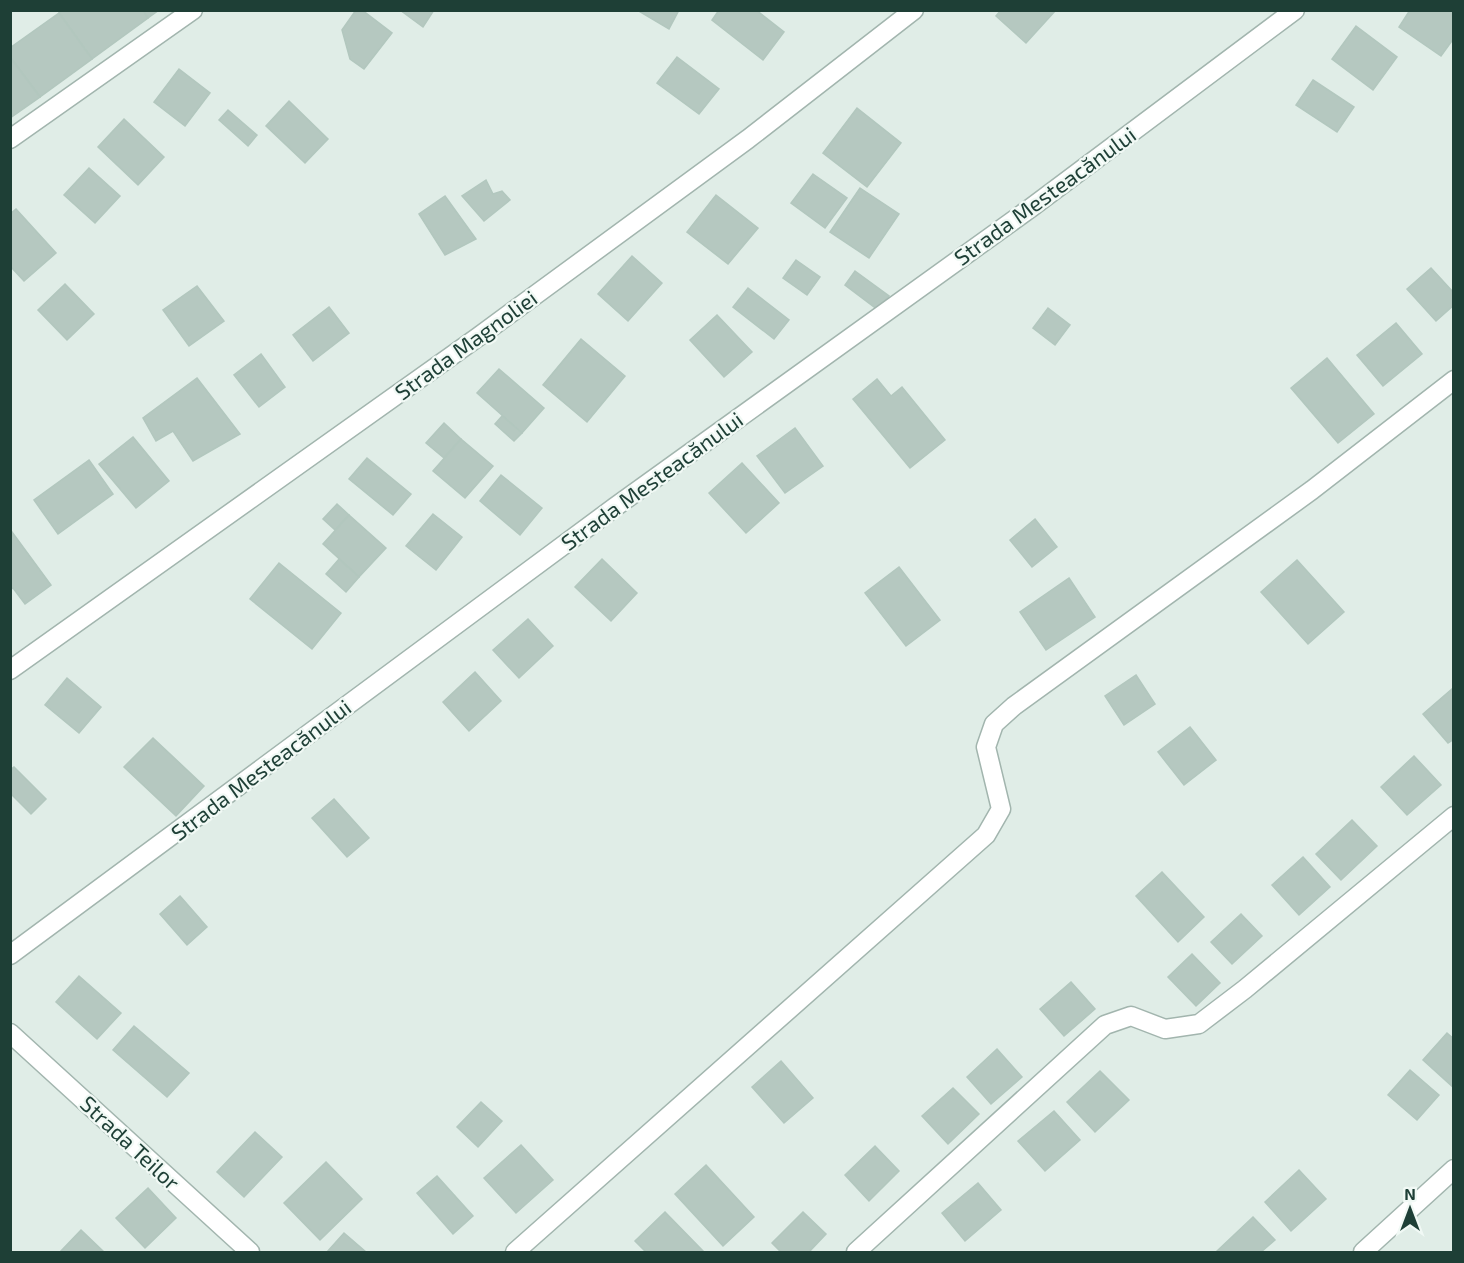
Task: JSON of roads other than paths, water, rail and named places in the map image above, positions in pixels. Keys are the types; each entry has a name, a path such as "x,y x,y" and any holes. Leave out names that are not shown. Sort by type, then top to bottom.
{"street":[{"path":"10,139 193,10"},
{"name":"Strada Magnoliei","path":"10,670 487,330 748,139 914,10"},
{"name":"Strada Mesteacănului","path":"10,955 595,522 1032,207 1295,10"},
{"path":"515,1252 986,834 1001,809 986,747 994,724 1014,706 1312,490 1454,380"},
{"path":"856,1252 1105,1025 1131,1016 1165,1029 1199,1024 1454,816"},
{"name":"Strada Teilor","path":"10,1033 250,1252"},
{"path":"1363,1252 1454,1169"}]}
